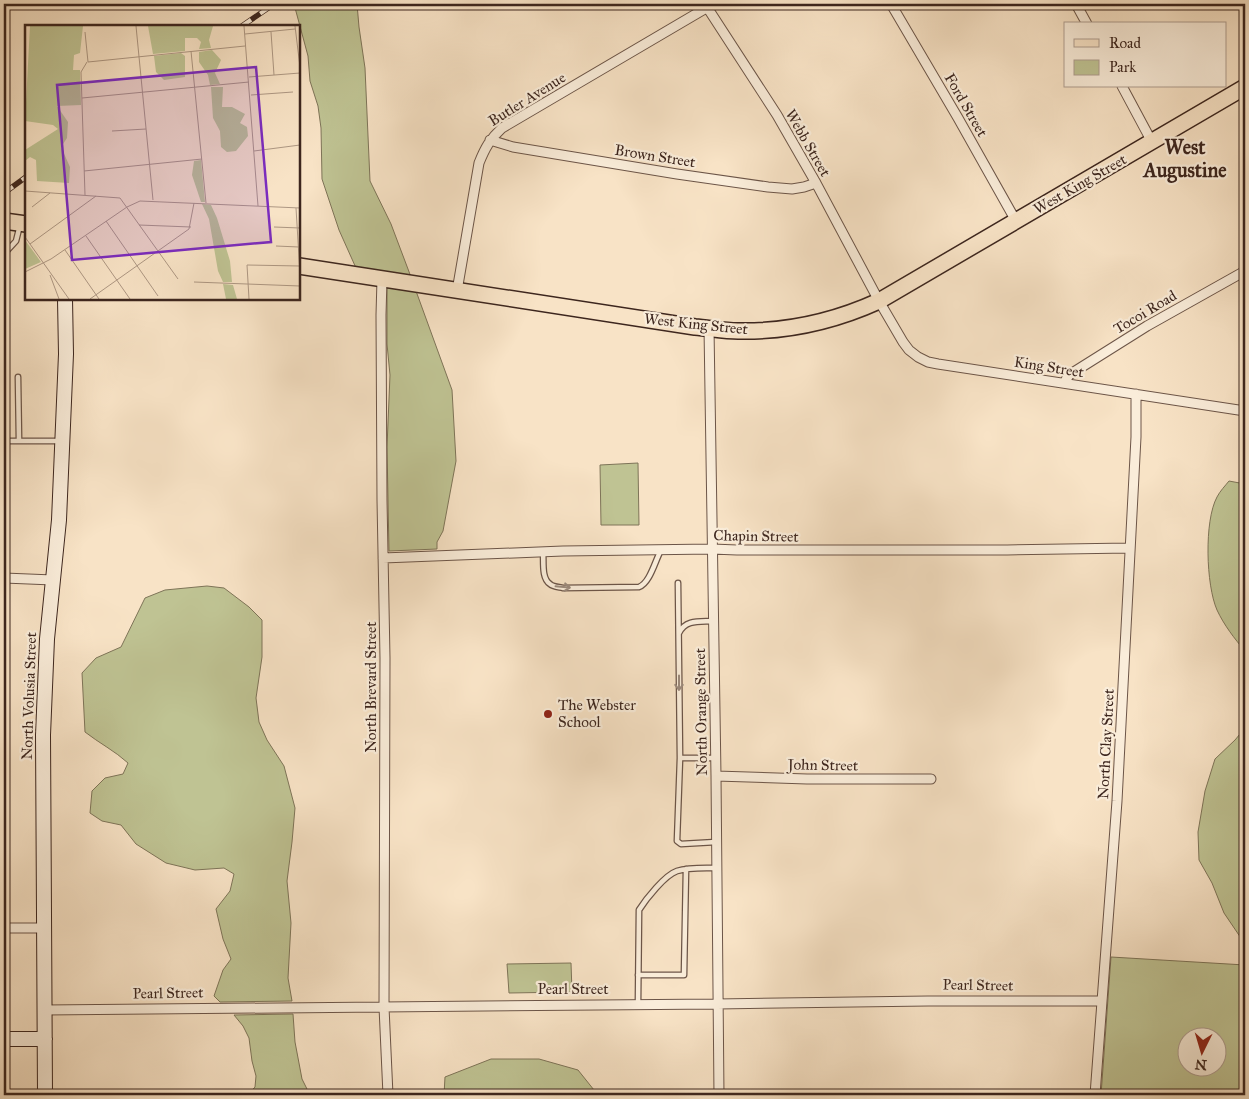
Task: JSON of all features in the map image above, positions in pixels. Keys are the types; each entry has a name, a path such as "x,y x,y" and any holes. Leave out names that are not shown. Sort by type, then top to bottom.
{"main road":[{"name":"West King Street","path":"300,266 709,328 766,331 795,327 838,317 879,301 1245,87"},
{"path":"4,221 24,224"},
{"name":"North Volusia Street","path":"45,1095 42,735 47,639 59,520 66,354 65,300"},
{"path":"4,1039 45,1040"}],"street":[{"name":"Ford Street","path":"891,4 1016,221"},
{"path":"1076,4 1086,22"},
{"name":"Butler Avenue","path":"458,291 479,163 484,148 490,140 502,128 708,5"},
{"name":"Webb Street","path":"708,5 816,183 879,301"},
{"path":"1123,88 1152,142"},
{"name":"Brown Street","path":"490,140 542,151 768,187 792,189 816,183"},
{"name":"Tocoi Road","path":"1064,383 1069,375 1141,330 1245,271"},
{"name":"North Brevard Street","path":"382,279 381,344 385,658 384,1007 388,1095"},
{"name":"King Street","path":"879,301 902,342 918,357 928,362 1245,412"},
{"name":"North Orange Street","path":"709,328 719,1095"},
{"name":"North Clay Street","path":"1095,1095 1117,801 1136,437 1136,394"},
{"name":"Chapin Street","path":"383,558 543,551 661,549 1007,550 1129,548"},
{"path":"4,578 53,580"},
{"name":"John Street","path":"716,776 807,780 931,779"},
{"path":"4,928 44,928"},
{"name":"Pearl Street","path":"45,1010 638,1005 928,1000 1102,1001"}],"lane":[{"path":"4,254 16,241 24,224"},
{"path":"18,377 18,441"},
{"path":"4,441 62,441"},
{"path":"543,551 544,575 551,586 563,588 639,587 648,580 661,549"},
{"path":"678,583 680,758 677,841 681,844 716,842"},
{"path":"679,634 680,630 688,623 714,621"},
{"path":"680,758 716,758"},
{"path":"638,1005 639,910 644,901 668,876 676,872 686,869 716,868"},
{"path":"638,975 684,974 686,869"}],"green space":[{"path":"294,4 357,4 365,68 370,181 391,224 411,277 356,268 339,230 322,179 321,128 318,106 310,81 308,56"},
{"path":"387,286 416,291 452,390 456,461 443,531 437,542 437,549 389,551 387,447 390,375 387,344"},
{"path":"638,463 639,525 601,525 600,465"},
{"path":"1229,481 1245,484 1245,651 1217,610 1213,599 1209,570 1208,537 1210,521 1218,495"},
{"path":"207,586 224,588 249,607 262,620 262,657 256,698 259,722 267,740 284,766 295,808 287,881 291,923 288,978 292,1001 220,1002 214,996 223,970 231,959 223,939 216,909 230,891 234,874 224,868 195,870 166,863 136,844 121,825 102,821 90,813 92,791 105,778 123,774 128,763 85,732 82,673 96,658 121,647 145,598 165,590"},
{"path":"1245,728 1245,944 1224,913 1212,883 1199,860 1198,832 1205,791 1215,759"},
{"path":"1111,957 1245,965 1245,1095 1101,1095"},
{"path":"571,963 572,992 509,993 507,964"},
{"path":"293,1014 295,1042 302,1079 310,1095 248,1095 255,1087 256,1076 249,1038 243,1026 234,1015"},
{"path":"491,1059 539,1059 578,1070 598,1095 444,1095 445,1077"}],"railway":[{"path":"243,25 274,4"},
{"path":"4,193 25,178"}],"place":[{"name":"The Webster School","path":"548,714"}],"district":[{"name":"West Augustine","path":"1185,158"}]}
